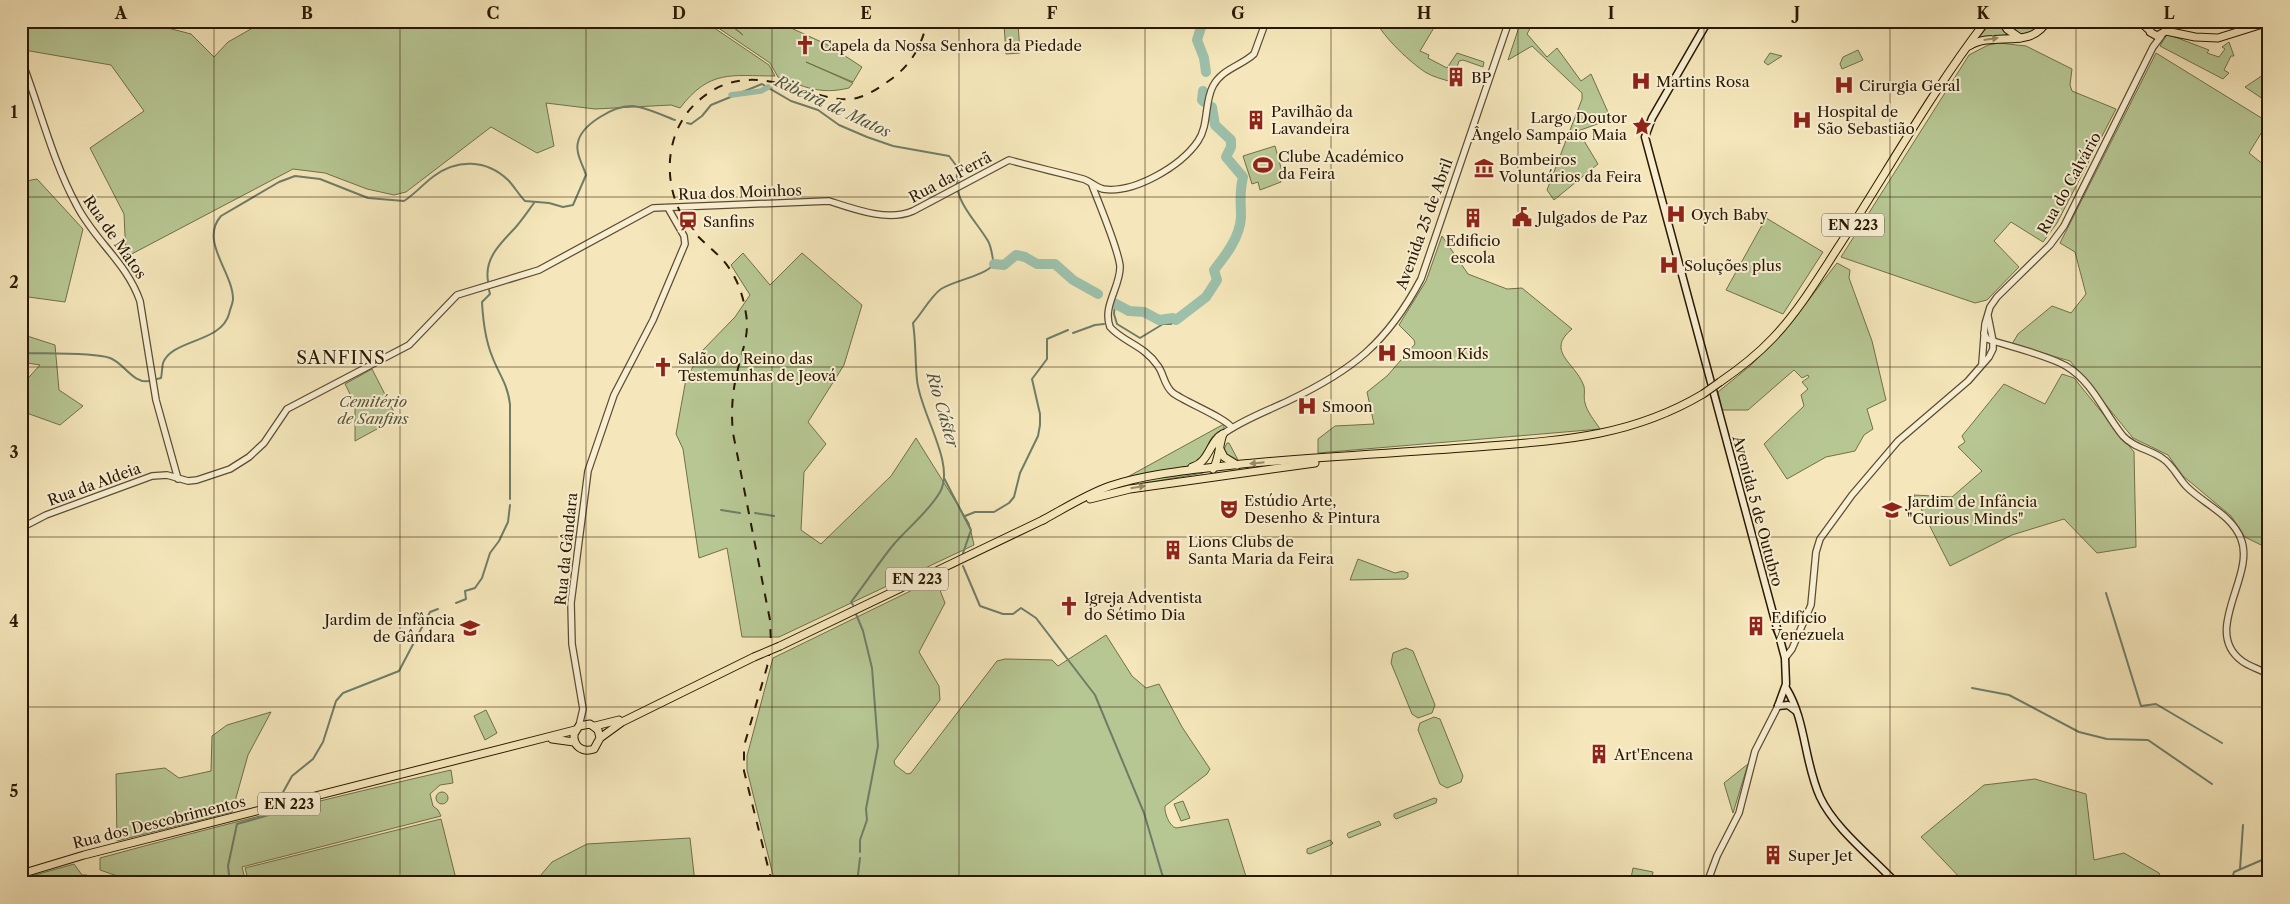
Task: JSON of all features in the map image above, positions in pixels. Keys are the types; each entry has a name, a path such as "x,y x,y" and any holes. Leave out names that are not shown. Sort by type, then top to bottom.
{"main road":[{"name":"Avenida 5 de Outubro","path":"1708,21 1652,118 1645,137 1785,658 1787,667 1786,688 1778,706"},
{"name":"EN 223","path":"1043,520 1110,486 1173,473 1237,465 1551,441 1594,435 1654,419 1676,410 1720,382 1747,362 1774,338 1874,193 1964,49 1986,21"},
{"path":"2002,21 2007,29 2020,38"},
{"path":"1964,49 1989,39 2020,38 2037,34 2048,21"},
{"path":"2139,21 2149,25 2154,35 2167,29 2195,37 2218,38 2269,22"},
{"path":"1203,478 1217,462 1219,446 1224,434"},
{"path":"1173,473 1199,465 1211,450 1218,437 1224,434"},
{"path":"1219,446 1224,457 1237,465"},
{"path":"1211,450 1211,462 1214,467 1226,475"},
{"name":"EN 223","path":"1043,520 1112,492 1358,456"},
{"name":"Rua dos Descobrimentos","path":"537,740 556,738 574,742 581,749 590,750 596,747 600,738 614,727 655,706 1043,520"},
{"path":"1786,688 1796,711 1817,791 1824,806 1840,826 1896,883"},
{"path":"1782,698 1792,699"},
{"name":"Rua dos Descobrimentos","path":"21,874 84,855 537,740 577,728 608,724 644,708 655,706"},
{"path":"1778,706 1788,706 1796,711"},
{"path":"593,725 600,738"},
{"path":"574,742 577,728"}],"street":[{"path":"1092,184 1103,189 1131,188 1164,170 1191,150 1204,129 1212,87 1232,66 1254,54 1266,21"},
{"name":"Avenida 25 de Abril","path":"1224,434 1232,428 1331,380 1356,362 1381,339 1404,310 1421,279 1509,21"},
{"name":"Rua do Calvário","path":"1982,363 1984,333 1990,307 1997,296 2050,245 2064,226 2153,47 2167,29"},
{"name":"Rua do Calvário","path":"2153,47 2154,35"},
{"name":"Rua de Matos","path":"21,59 60,168 77,206 85,221 128,273 136,288 140,301 156,400 178,479"},
{"name":"Rua da Ferrã","path":"814,202 828,201 856,211 900,215 913,211 959,188 1009,160 1086,180 1092,184"},
{"path":"1092,184 1120,265 1112,294 1108,320 1110,327 1138,344 1154,360 1172,392 1202,410 1228,422 1232,428"},
{"name":"Rua dos Moinhos","path":"178,479 188,481 208,478 241,463 264,444 287,409 401,350 451,300 462,292 524,276 588,244 648,210 814,202"},
{"name":"Rua da Gândara","path":"593,725 583,709 572,644 572,603 588,471 614,395 653,320 686,244 684,236 668,208"},
{"path":"1785,658 1792,649 1811,606 1816,552 1820,539 1852,494 1898,441 1968,380 1993,349 1988,316"},
{"path":"1984,333 1986,339 2064,365 2078,374 2131,444 2162,457 2191,490 2216,509 2233,526 2241,538 2244,548 2243,563 2226,633 2232,647 2241,660 2269,675"},
{"path":"1984,344 1993,341"},
{"path":"174,463 167,475 178,479"},
{"name":"Rua da Aldeia","path":"21,528 46,515 152,476 167,475"},
{"name":"Avenida 5 de Outubro","path":"1707,883 1717,856 1738,813 1755,751 1778,706"},
{"name":"Rua da Gândara","path":"577,728 583,709"}],"green space":[{"path":"21,21 141,21 191,34 214,57 228,42 265,21 704,21 769,65 775,76 722,77 701,87 680,108 671,105 595,109 546,103 554,146 537,153 491,127 406,192 394,195 367,189 325,173 293,169 126,257 124,214 90,148 144,111 111,65 24,50 21,45"},
{"path":"708,21 725,21 743,35 727,21 776,21 830,46 862,67 853,82 806,62 853,83 849,88 829,91 805,87 778,77 770,63"},
{"path":"1376,21 1430,21 1435,26 1420,51 1429,55 1428,58 1447,68 1457,53 1484,62 1483,67 1463,60 1459,61 1452,82 1431,75 1405,56"},
{"path":"1521,21 1534,21 1527,34 1547,57 1557,48 1581,81 1591,74 1611,119 1578,131 1598,164 1554,200 1547,190 1582,99 1582,93 1532,46 1508,60"},
{"path":"1992,21 1999,21 2007,35 1978,39"},
{"path":"2006,21 2044,21 2033,32 2021,35"},
{"path":"1018,23 1020,53 1006,54 1004,24"},
{"path":"2167,34 2209,50 2207,53 2219,57 2225,49 2222,47 2229,42 2234,56 2231,56 2224,70 2229,73 2223,79 2160,46"},
{"path":"1999,43 2026,46 2072,69 2070,85 2072,91 2116,109 2057,223 2043,242 2011,222 1994,241 2019,267 1987,300 1975,303 1841,257 1969,55 1988,45"},
{"path":"1858,50 1863,60 1842,69 1840,64 1843,57"},
{"path":"1770,53 1782,56 1768,65 1764,62"},
{"path":"2156,53 2268,122 2249,153 2269,169 2269,549 2245,537 2231,516 2183,476 2168,455 2133,438 2070,361 2012,344 2018,334 2052,306 2071,313 2086,294 2075,252 2060,243"},
{"path":"2269,71 2269,103 2245,87"},
{"name":"Clube Académico da Feira","path":"1275,146 1283,175 1279,176 1281,182 1260,190 1258,182 1252,184 1243,156"},
{"path":"37,179 83,229 65,302 21,296 21,182"},
{"path":"1766,218 1823,252 1783,314 1726,290"},
{"path":"1442,236 1468,274 1507,289 1522,288 1572,329 1564,337 1561,344 1562,351 1564,357 1583,384 1584,401 1589,413 1600,429 1318,453 1318,439 1335,426 1374,424 1367,392 1387,376 1415,344 1414,340 1399,325 1426,281"},
{"path":"743,253 770,285 802,253 862,305 844,365 808,422 826,444 804,472 801,530 821,544 891,476 916,438 969,523 974,545 779,637 742,637 727,548 699,558 683,449 676,434 686,379 702,351 735,317 750,295 731,265"},
{"path":"1837,263 1850,270 1849,278 1872,341 1886,400 1867,409 1873,429 1864,435 1855,451 1826,457 1787,479 1764,444 1804,406 1801,395 1808,389 1802,382 1809,377 1808,375 1802,378 1794,370 1748,410 1722,410 1718,392 1750,366 1783,333"},
{"path":"21,334 55,345 59,390 83,406 60,425 21,411 21,386 40,365 21,362"},
{"name":"Cemitério de Sanfins","path":"372,369 397,418 355,441 355,404 345,384"},
{"path":"2062,374 2074,378 2134,452 2136,547 2097,553 2064,519 2012,535 1950,566 1914,495 1952,497 1982,471 1958,447 1965,442 1962,436 2004,384 2045,404"},
{"path":"1224,424 1224,429 1212,437 1203,460 1193,465 1122,480"},
{"path":"1227,443 1229,443 1238,460 1225,453 1224,449"},
{"path":"1206,471 1203,473 1112,489 1141,481"},
{"path":"1358,559 1395,573 1403,571 1408,573 1408,577 1405,579 1350,580"},
{"path":"936,580 945,603 919,652 939,686 940,700 894,761 895,765 907,774 911,773 997,661 1005,659 1052,660 1058,666 1106,635 1132,676 1146,688 1159,684 1182,727 1210,769 1207,774 1165,806 1169,822 1176,828 1228,819 1248,883 775,883 747,770 747,756 773,658"},
{"path":"1406,648 1413,651 1435,705 1432,713 1418,718 1412,714 1391,663 1393,653"},
{"path":"486,710 497,733 485,740 474,716"},
{"path":"271,712 248,755 232,812 117,841 116,774 165,768 179,778 211,771 212,736 227,725"},
{"path":"1434,717 1440,719 1463,776 1461,782 1447,788 1440,784 1418,730 1420,723"},
{"path":"1748,764 1733,813 1724,783"},
{"path":"451,770 453,783 440,785 430,794 433,806 441,816 242,867 246,883 138,883 100,870 100,858 275,812"},
{"path":"2035,779 2086,794 2094,860 2124,853 2159,873 2163,883 1965,883 1921,837 1984,785"},
{"path":"440,792 444,792 448,798 444,804 440,804 436,800 436,796"},
{"path":"1434,798 1437,799 1436,803 1396,819 1394,817 1394,814"},
{"path":"1183,801 1190,818 1181,821 1174,804"},
{"path":"441,819 457,883 249,883 245,868"},
{"path":"1379,821 1381,825 1349,838 1347,835 1348,833"},
{"path":"690,838 695,883 534,883 552,862 587,844"},
{"path":"1330,840 1333,843 1331,845 1310,854 1307,853 1307,849"},
{"path":"74,864 82,875 87,875 89,883 21,883 21,879"},
{"path":"1633,868 1653,872 1651,883 1630,883"}],"waterway":[{"name":"Rio Cáster","path":"1203,21 1197,40 1204,58 1206,72"},
{"name":"Rio Cáster","path":"687,123 691,124 702,116 711,105 762,84 791,101 818,110 839,125 867,137 893,146 949,156 958,168 957,179 960,199 988,241 994,264 984,272 941,289 913,323 917,380 944,467 944,481 940,492 925,512 888,551 851,602 853,605"},
{"name":"Ribeira de Matos","path":"731,95 761,91 768,87"},
{"name":"Rio Cáster","path":"1203,91 1202,100 1204,102"},
{"name":"Ribeira de Matos","path":"157,379 161,378 163,363 168,355 176,349 217,331 229,314 233,301 232,289 215,246 214,236 215,226 221,216 279,182 295,176 320,179 368,198 404,201 443,170 452,166 471,164 481,165 499,173 510,182 525,201 549,203 563,207 573,205 586,175 578,155 577,146 581,135 592,123 616,109 631,106 646,109 675,120"},
{"name":"Rio Cáster","path":"1114,303 1129,311 1144,312 1159,320 1173,318 1176,320 1206,297 1217,280 1214,270 1232,245 1238,232 1241,217 1243,177 1226,157 1231,147 1231,140 1215,125 1212,107"},
{"path":"488,281 487,273 491,258 534,203"},
{"name":"Rio Cáster","path":"994,264 1004,265 1016,255 1025,257 1037,264 1055,264 1073,280 1098,294"},
{"path":"489,290 490,294 482,302 485,330 490,350 505,384 510,404 510,499"},
{"path":"1115,304 1114,314 1117,324 1140,338 1163,324 1171,324 1176,320"},
{"path":"1073,333 1095,325 1104,324"},
{"path":"965,516 975,512 994,512 1009,503 1014,497 1020,473 1038,436 1040,425 1040,414 1032,379 1047,359 1047,339 1068,330"},
{"name":"Ribeira de Matos","path":"21,353 102,356 120,364 138,379 149,381"},
{"path":"944,478 971,530 963,553"},
{"path":"456,603 466,599 465,591 475,588 482,578 490,553 499,541 508,522 510,505"},
{"path":"721,510 740,513"},
{"path":"755,513 774,516"},
{"path":"963,566 980,606 1003,614 1013,614 1021,608 1036,618 1095,695 1144,813 1162,874 1167,883"},
{"path":"2106,593 2141,706 2156,704 2222,743"},
{"path":"282,794 292,776 313,759 323,742 336,701 343,693 399,671 430,612 438,609"},
{"name":"Rio Cáster","path":"856,614 863,631 872,668 878,746 866,809 867,820 860,840 860,852"},
{"path":"1972,688 2009,695 2079,732 2107,739 2148,740 2212,784"},
{"path":"230,883 228,866 237,824 276,813"},
{"path":"2240,869 2243,825"},
{"path":"2231,883 2234,872 2269,857"},
{"name":"Rio Cáster","path":"857,883 860,858"}],"railway":[{"path":"772,883 744,771 744,746 767,667 771,644 770,620 732,426 733,396 746,337 746,314 743,298 730,269 688,225 680,211 670,179 672,146 677,130 685,116 696,103 709,92 736,81 750,80 779,83 839,99 857,98 870,93 897,74 910,61 919,47 927,21"}],"place":[{"name":"Capela da Nossa Senhora da Piedade","path":"805,45"},
{"name":"BP","path":"1456,77"},
{"name":"Martins Rosa","path":"1641,81"},
{"name":"Cirurgia Geral","path":"1844,85"},
{"name":"Pavilhão da Lavandeira","path":"1256,120"},
{"name":"Hospital de São Sebastião","path":"1802,120"},
{"name":"Largo Doutor Ângelo Sampaio Maia","path":"1642,126"},
{"name":"Clube Académico da Feira","path":"1263,165"},
{"name":"Bombeiros Voluntários da Feira","path":"1484,168"},
{"name":"Oych Baby","path":"1676,214"},
{"name":"Julgados de Paz","path":"1522,217"},
{"name":"Edificio escola","path":"1473,218"},
{"name":"Sanfins","path":"688,221"},
{"name":"Soluções plus","path":"1669,265"},
{"name":"Smoon Kids","path":"1387,353"},
{"name":"Salão do Reino das Testemunhas de Jeová","path":"663,367"},
{"name":"Smoon","path":"1307,406"},
{"name":"Estúdio Arte, Desenho & Pintura","path":"1229,509"},
{"name":"Jardim de Infância \"Curious Minds\"","path":"1892,510"},
{"name":"Lions Clubs de Santa Maria da Feira","path":"1173,550"},
{"name":"Igreja Adventista do Sétimo Dia","path":"1069,606"},
{"name":"Edifício Venezuela","path":"1756,626"},
{"name":"Jardim de Infância de Gândara","path":"470,628"},
{"name":"Art'Encena","path":"1599,754"},
{"name":"Super Jet","path":"1773,855"}],"district":[{"name":"SANFINS","path":"341,358"}]}
